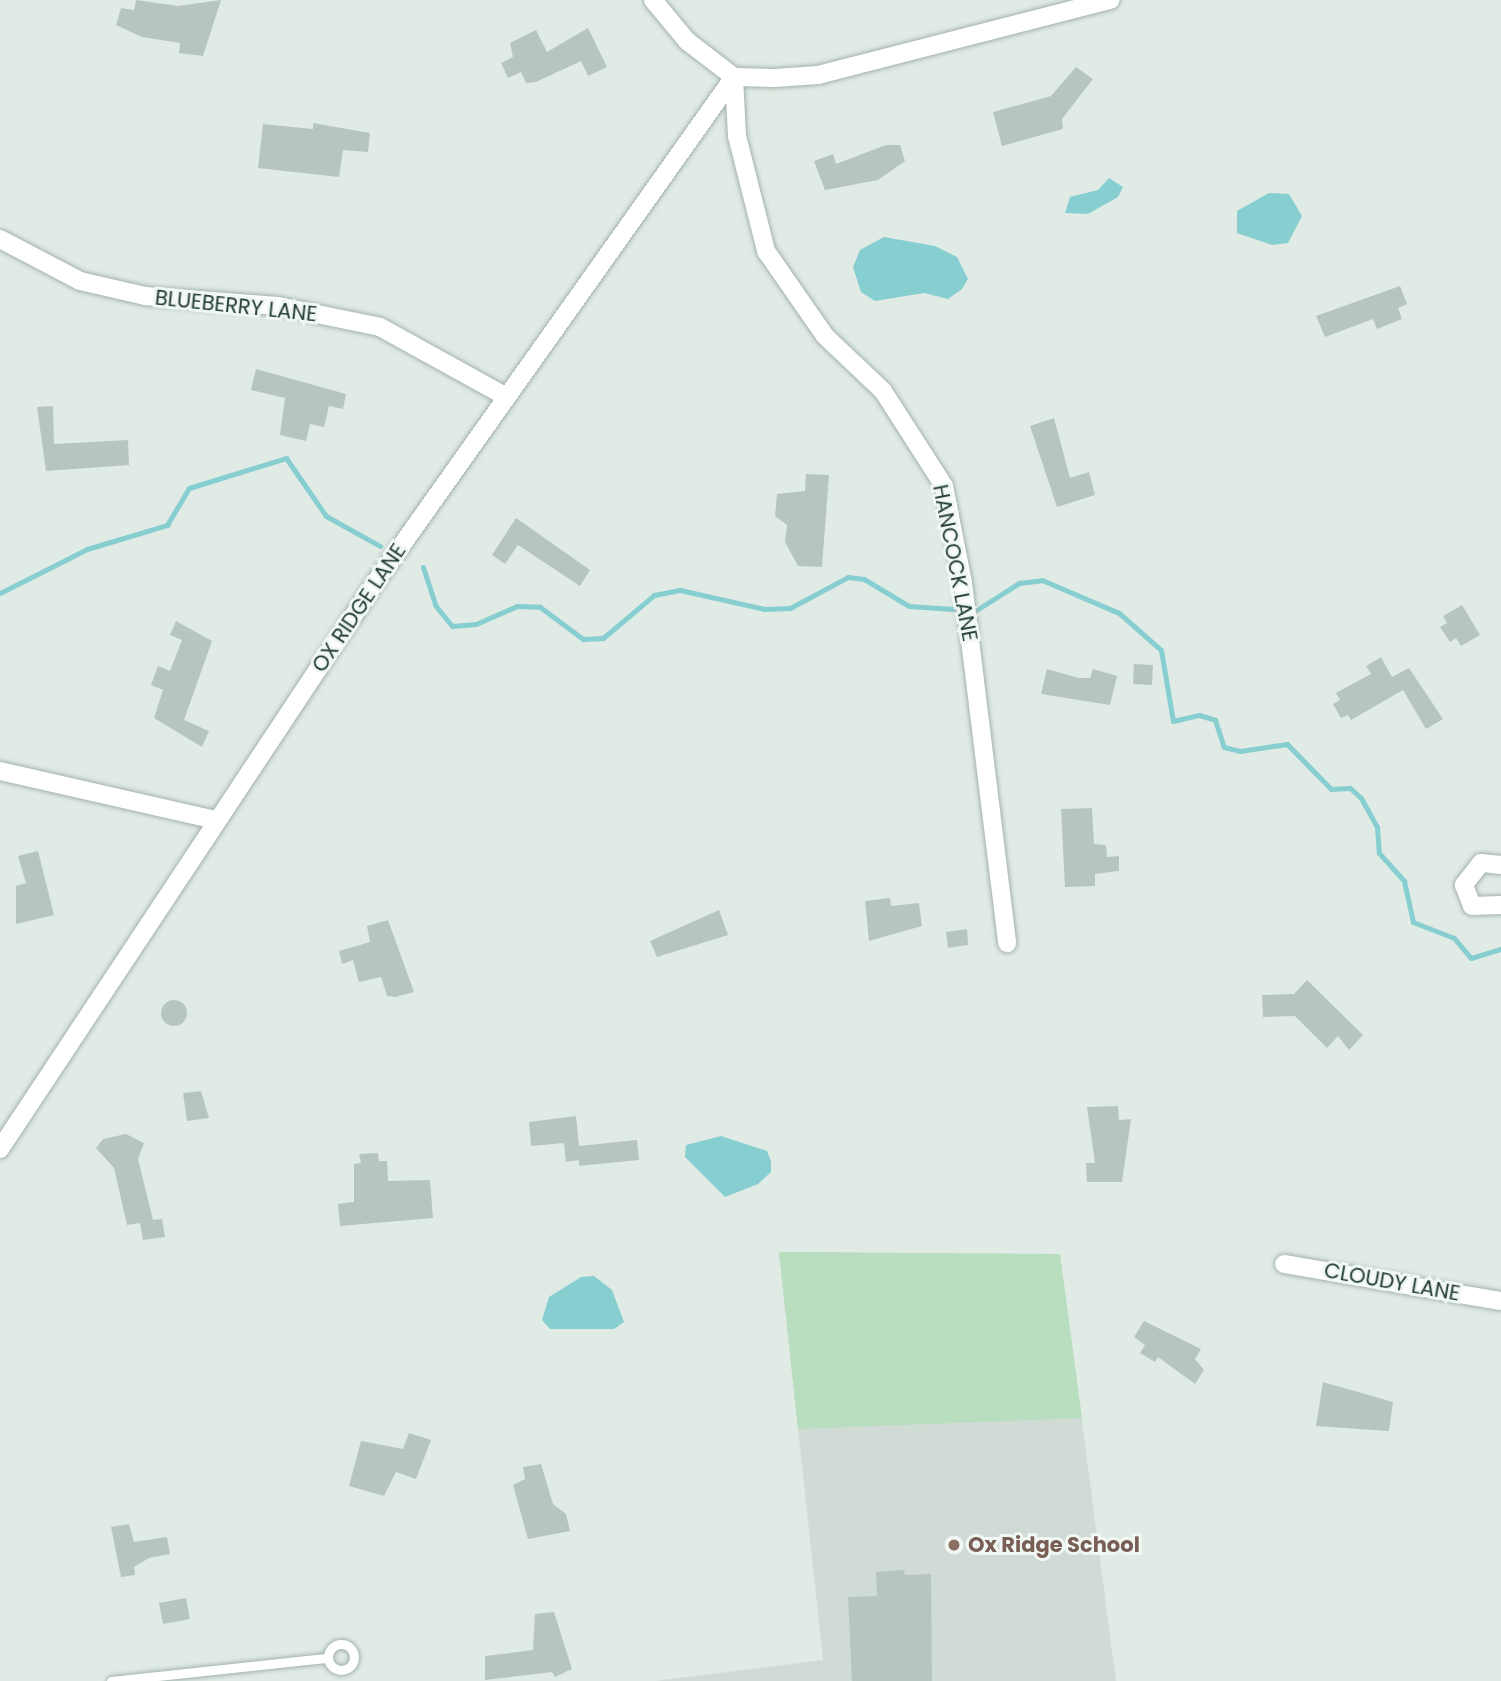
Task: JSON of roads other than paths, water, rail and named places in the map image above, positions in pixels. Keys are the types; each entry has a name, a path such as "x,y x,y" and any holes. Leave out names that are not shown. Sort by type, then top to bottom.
{"street":[{"path":"653,0 687,41 734,76 818,75 1111,0"},
{"name":"OX RIDGE LANE","path":"0,1149 216,820 507,397 734,76"},
{"name":"HANCOCK LANE","path":"734,76 737,135 766,251 825,336 883,391 944,486 963,583 1007,943"},
{"name":"BLUEBERRY LANE","path":"0,239 80,281 145,296 278,306 380,327 507,397"},
{"path":"0,771 216,820"},
{"path":"1501,865 1481,863 1464,885 1472,905 1501,905"},
{"name":"CLOUDY LANE","path":"1284,1264 1501,1301"}],"lane":[{"path":"111,1681 328,1658"}],"water":[{"path":"1109,178 1123,187 1118,197 1088,214 1065,213 1070,197 1098,190"},
{"path":"1269,193 1289,194 1302,216 1288,243 1272,245 1237,233 1237,211"},
{"path":"884,237 935,246 957,257 968,279 962,289 948,299 924,293 875,301 861,292 853,267 860,250"},
{"path":"721,1136 767,1151 771,1172 758,1184 725,1197 685,1157 686,1145"},
{"path":"594,1276 612,1290 624,1322 614,1329 550,1329 542,1320 549,1297 581,1277"}],"waterway":[{"path":"0,593 87,549 167,525 189,488 286,458 326,516 380,546"},
{"path":"423,567 435,605 452,626 476,624 517,606 540,607 583,639 603,638 654,595 680,590 764,609 790,608 848,577 864,579 909,606 953,609"},
{"path":"978,609 1019,583 1042,580 1119,613 1161,650 1173,721 1199,715 1215,720 1224,747 1240,751 1287,744 1331,789 1350,788 1361,798 1377,827 1379,853 1404,881 1413,922 1454,938 1471,958 1501,949"}],"place":[{"name":"Ox Ridge School","path":"954,1545"}]}
